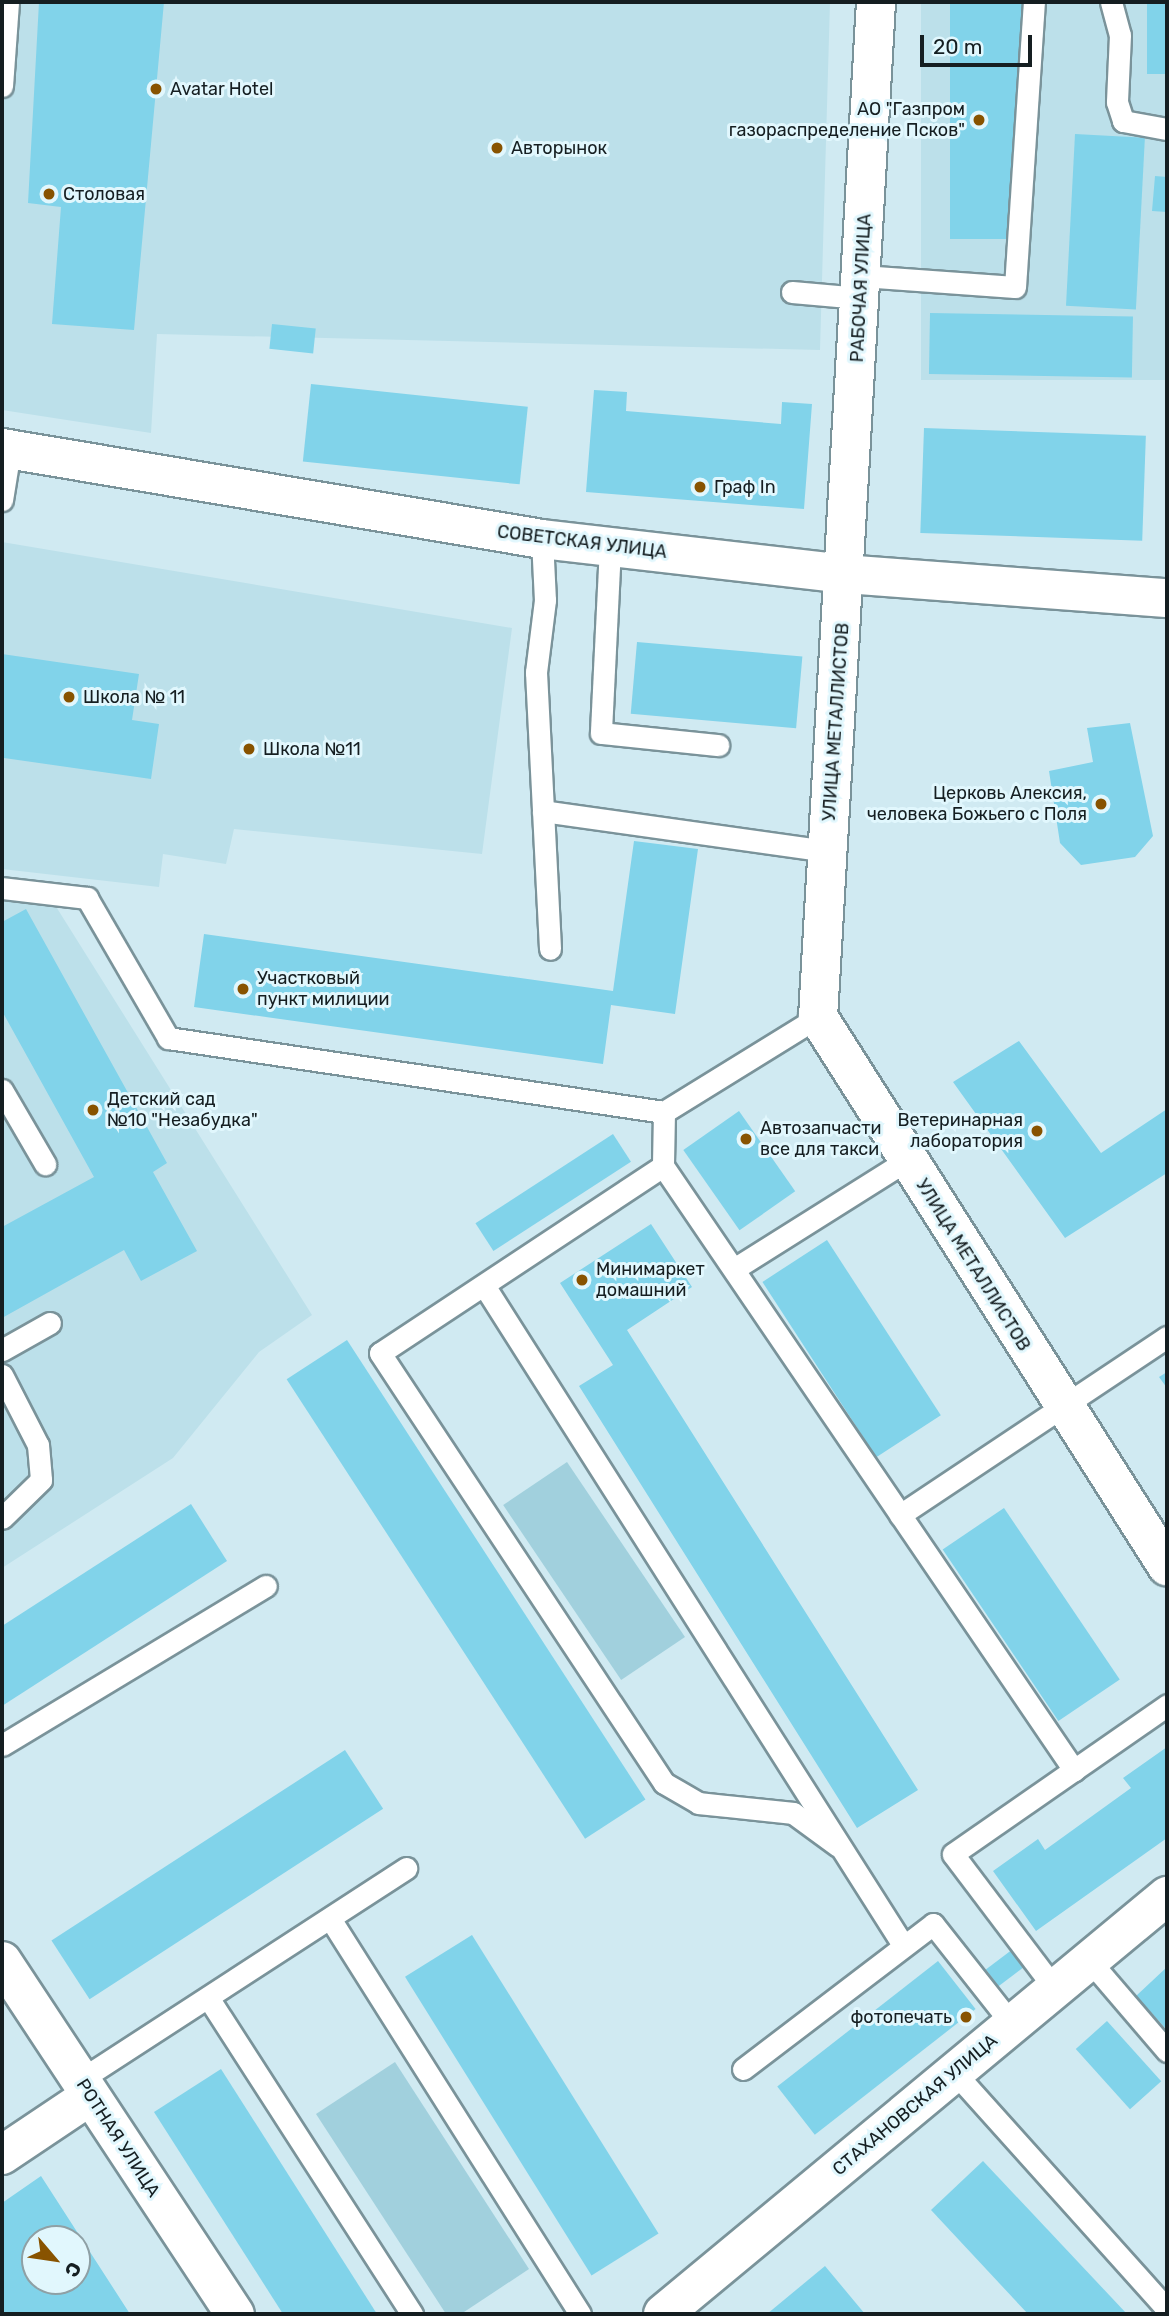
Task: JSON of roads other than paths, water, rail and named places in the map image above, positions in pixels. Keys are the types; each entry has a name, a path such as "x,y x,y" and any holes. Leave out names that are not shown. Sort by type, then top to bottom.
{"street":[{"name":"РАБОЧАЯ УЛИЦА","path":"845,574 876,2"},
{"name":"СОВЕТСКАЯ УЛИЦА","path":"6,449 542,539 845,574 1167,598"},
{"name":"УЛИЦА МЕТАЛЛИСТОВ","path":"845,574 818,1017 1060,1406 1167,1566"},
{"name":"СТАХАНОВСКАЯ УЛИЦА","path":"663,2314 1167,1896"},
{"name":"РОТНАЯ УЛИЦА","path":"2,1961 235,2314"},
{"path":"2,2155 85,2088"}],"lane":[{"path":"2,86 8,2"},
{"path":"792,292 861,287 1016,287 1034,2"},
{"path":"1111,2 1120,35 1117,103 1123,121 1167,129"},
{"path":"2,500 6,449"},
{"path":"542,539 545,600 536,673 550,949"},
{"path":"610,547 601,733 718,745"},
{"path":"544,811 828,851"},
{"path":"2,888 87,898 168,1038 664,1112 818,1017"},
{"path":"2,1090 45,1164"},
{"path":"664,1112 663,1166 1074,1770"},
{"path":"734,1269 907,1160"},
{"path":"663,1166 485,1287 380,1353 664,1783 698,1803 793,1813 838,1846"},
{"path":"485,1287 903,1945"},
{"path":"2,1350 50,1322"},
{"path":"900,1515 1167,1337"},
{"path":"2,1375 38,1445 41,1480 2,1518"},
{"path":"2,1745 266,1586"},
{"path":"1055,1989 953,1854 1167,1705"},
{"path":"85,2088 209,1999 406,1868"},
{"path":"331,1920 580,2314"},
{"path":"743,2069 933,1924 1012,2024"},
{"path":"1089,1960 1167,2051"},
{"path":"209,1999 412,2314"},
{"path":"955,2073 1167,2308"}],"place":[{"name":"Avatar Hotel","path":"156,89"},
{"name":"АО \"Газпром газораспределение Псков\"","path":"979,120"},
{"name":"Авторынок","path":"497,148"},
{"name":"Столовая","path":"49,194"},
{"name":"Граф In","path":"700,487"},
{"name":"Школа № 11","path":"69,697"},
{"name":"Школа №11","path":"249,749"},
{"name":"Церковь Алексия, человека Божьего с Поля","path":"1101,804"},
{"name":"Участковый пункт милиции","path":"243,989"},
{"name":"Детский сад №10 \"Незабудка\"","path":"93,1110"},
{"name":"Ветеринарная лаборатория","path":"1037,1131"},
{"name":"Автозапчасти все для такси","path":"746,1139"},
{"name":"Минимаркет домашний","path":"582,1280"},
{"name":"фотопечать","path":"966,2017"}]}
